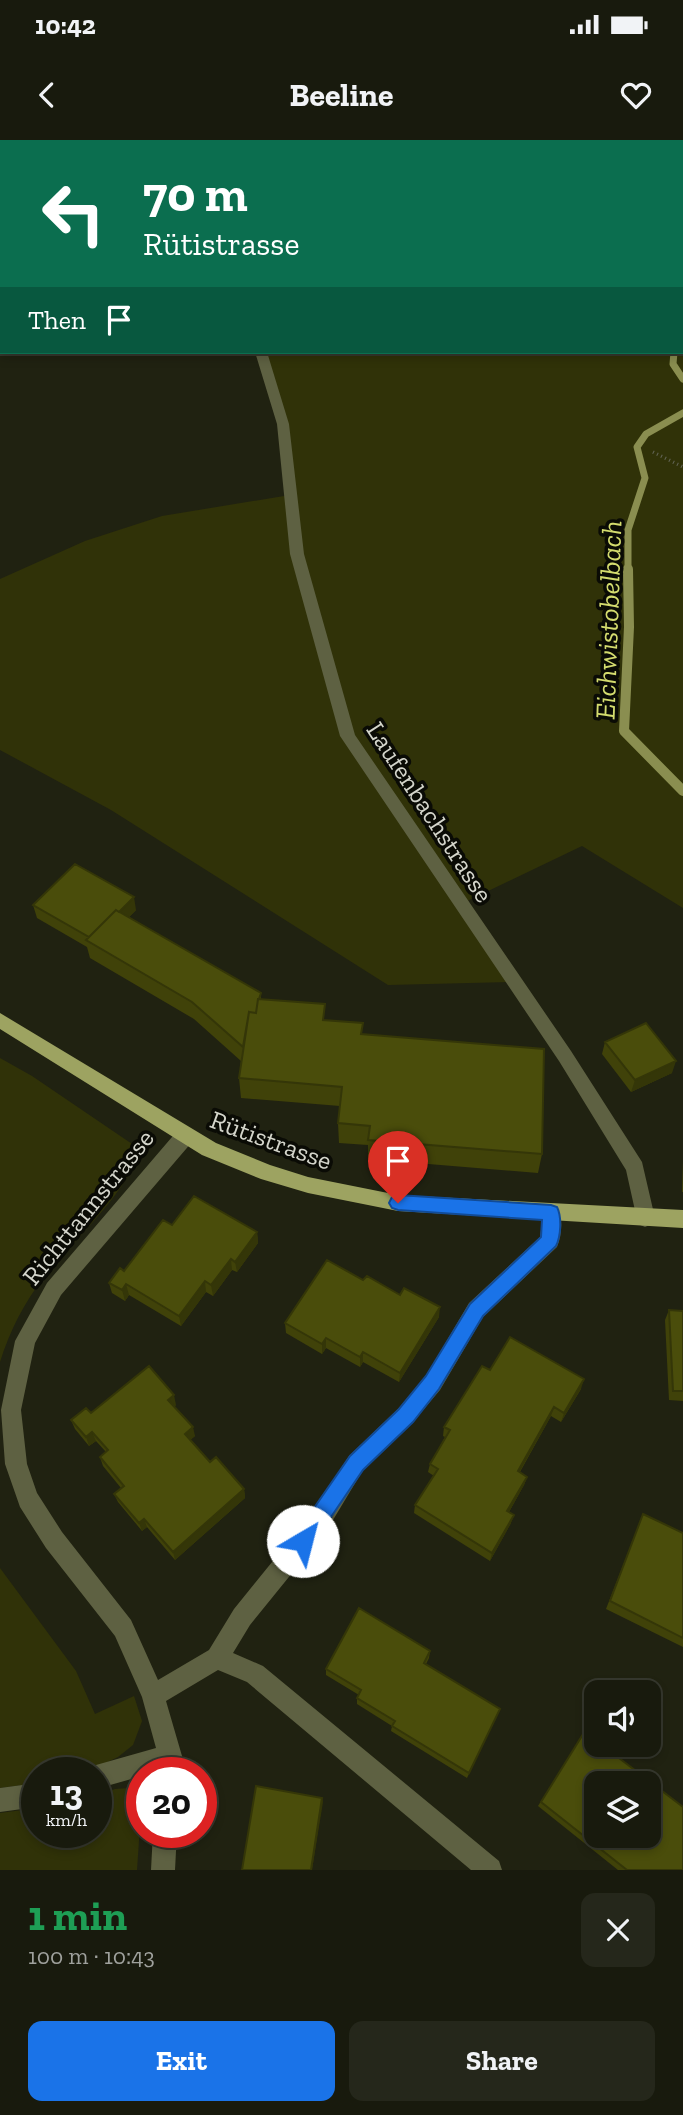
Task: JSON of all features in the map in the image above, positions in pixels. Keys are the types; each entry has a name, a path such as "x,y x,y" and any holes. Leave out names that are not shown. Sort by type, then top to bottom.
{"main road":[{"name":"Rütistrasse","path":"0,1020 185,1136 268,1173 355,1196 419,1205 683,1219"}],"street":[{"name":"Laufenbachstrasse","path":"262,354 283,424 297,554 348,736 565,1056 635,1168 645,1218"},
{"name":"Richttannstrasse","path":"167,1757 153,1696 122,1628 54,1540 28,1499 16,1464 11,1410 25,1341 54,1289 185,1136"},
{"path":"153,1696 217,1658 242,1617 318,1522 356,1463 406,1415 433,1383 476,1310 550,1241 551,1213"},
{"path":"217,1658 255,1674 490,1870"},
{"path":"0,1800 21,1797"},
{"path":"163,1870 164,1848"}],"path":[{"path":"653,452 683,467"}],"shaded area":[{"path":"262,354 683,354 683,908 582,846 461,904 512,982 388,985 111,810 0,750 0,579 85,541 162,516 290,495 283,424"},
{"path":"0,1058 32,1076 138,1148 134,1164 113,1198 44,1277 30,1297 18,1317 0,1362"},
{"path":"0,1568 76,1671 95,1714 134,1696 142,1721 133,1745 112,1760 112,1757 21,1757 21,1785 0,1788"},
{"path":"126,1788 126,1848 139,1848 137,1870 0,1870 0,1813 21,1810 21,1848 112,1848 112,1790"}],"building":[{"path":"75,864 134,897 119,912 116,910 89,937 33,905"},
{"path":"116,910 261,993 256,1013 249,1012 243,1047 192,1002 86,940"},
{"path":"258,999 325,1004 323,1020 363,1023 361,1034 544,1049 542,1154 368,1140 370,1126 338,1123 342,1087 239,1078 249,1012 256,1013"},
{"path":"646,1023 676,1061 635,1080 605,1042"},
{"path":"194,1196 257,1232 235,1262 231,1259 211,1285 205,1281 179,1316 126,1284 122,1290 109,1283 120,1268 124,1271 163,1220 172,1225"},
{"path":"327,1260 363,1280 367,1276 400,1295 404,1288 440,1307 400,1373 363,1352 360,1357 326,1338 322,1344 285,1323"},
{"path":"669,1310 683,1311 683,1391 673,1391"},
{"path":"510,1337 584,1379 564,1413 554,1407 518,1471 527,1477 507,1511 514,1515 492,1553 415,1505 438,1469 430,1464 450,1430 444,1427 482,1366 490,1370"},
{"path":"149,1366 174,1395 168,1400 193,1427 185,1434 210,1462 216,1457 244,1489 173,1552 144,1519 139,1523 114,1494 124,1486 100,1457 108,1450 92,1432 86,1437 71,1420 86,1408 91,1413"},
{"path":"643,1514 683,1533 683,1638 610,1601"},
{"path":"359,1608 430,1651 424,1663 500,1709 469,1773 392,1726 395,1721 357,1698 361,1690 326,1669"},
{"path":"584,1733 584,1757 618,1757 636,1771 584,1771 584,1836 541,1802"},
{"path":"256,1786 322,1798 311,1870 242,1870"},
{"path":"661,1790 683,1807 683,1870 627,1870 599,1848 661,1848"}],"waterway":[{"name":"Eichwistobelbach","path":"674,354 673,364 683,379"},
{"name":"Eichwistobelbach","path":"628,569 628,530 645,478 637,447 646,434 683,413"},
{"name":"Eichwistobelbach","path":"628,569 629,627 624,731 683,791"}],"route":[{"path":"303,1541 356,1463 406,1415 433,1383 476,1310 550,1241 551,1213 398,1203"}]}
